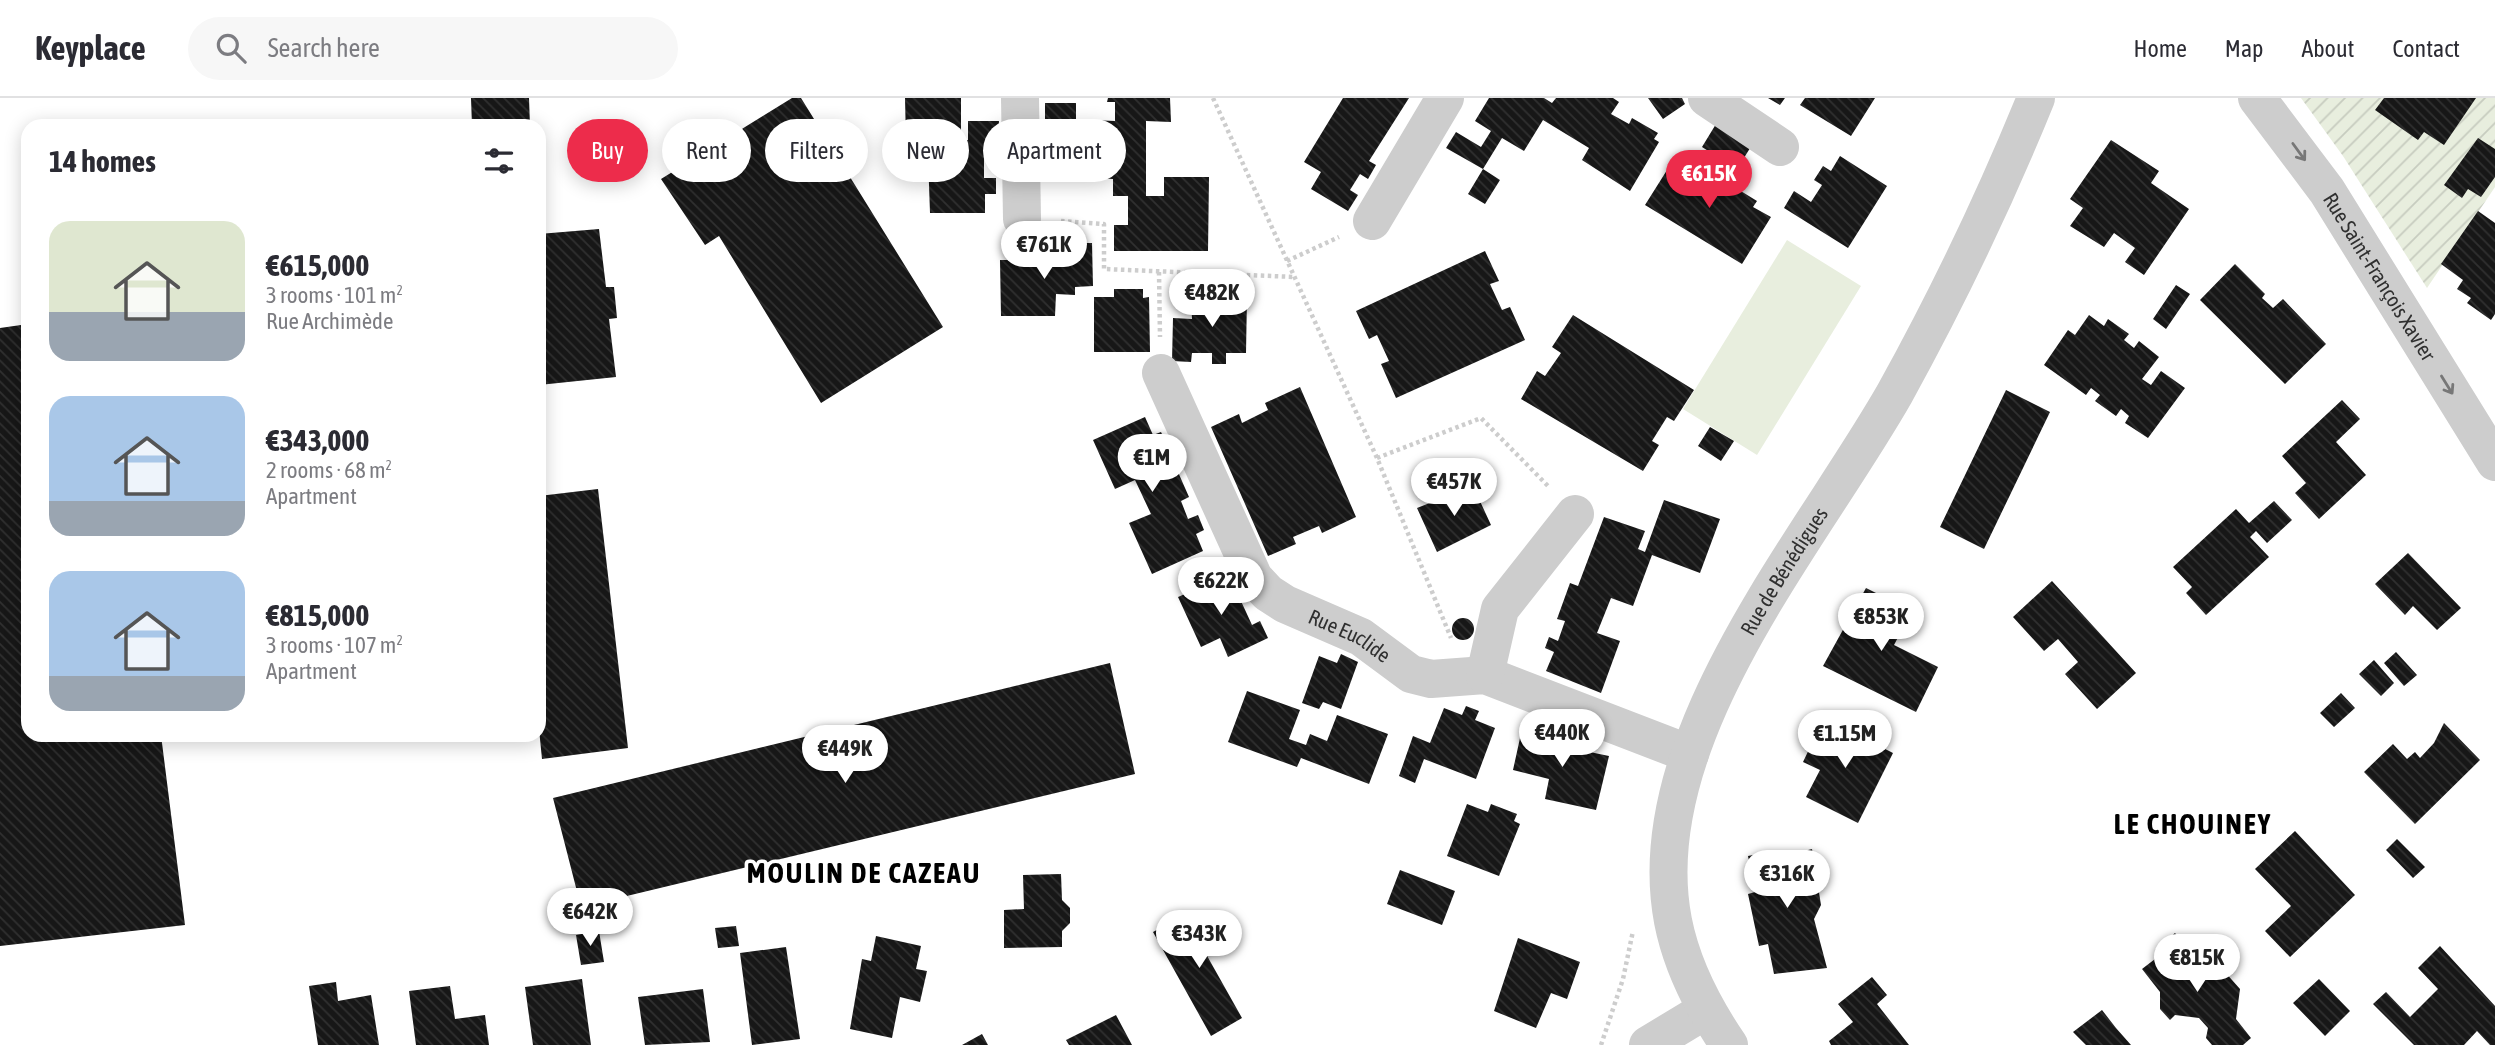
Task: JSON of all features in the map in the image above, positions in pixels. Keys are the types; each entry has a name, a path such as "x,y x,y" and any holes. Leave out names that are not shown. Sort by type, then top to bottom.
{"street":[{"path":"1020,98 1022,219"},
{"path":"1372,221 1445,98"},
{"path":"1707,98 1780,147"},
{"name":"Rue de Bénédigues","path":"1729,1045 1706,1010 1691,979 1673,921 1670,890 1674,808 1690,754 1760,606 1894,394 1972,245 2036,98"},
{"name":"Rue Saint-François Xavier","path":"2257,98 2327,191 2495,462"},
{"name":"Rue Euclide","path":"1161,373 1254,578 1268,593 1285,604 1361,637 1411,674 1431,679 1485,676 1690,754"},
{"path":"1485,676 1500,609 1575,514"},
{"path":"1647,1045 1706,1010"}],"path":[{"path":"1213,98 1377,458 1454,646 1485,676"},
{"path":"1022,219 1104,224 1104,269 1295,277"},
{"path":"1287,261 1372,221"},
{"path":"1159,272 1161,373"},
{"path":"1377,458 1481,418 1575,514"},
{"path":"1601,1045 1623,979 1634,927"}],"green space":[{"path":"2301,98 2495,98 2495,187 2427,288 2343,156"},
{"path":"1787,240 1861,286 1757,455 1683,409"}],"building":[{"path":"471,98 529,98 530,119 472,119"},
{"path":"792,98 801,98 814,119 765,119 765,182 853,182 943,327 821,403 719,236 705,245 663,182 751,182 751,123"},
{"path":"905,98 961,98 961,119 905,119"},
{"path":"1108,98 1170,98 1171,122 1146,121 1146,196 1164,196 1164,177 1209,177 1208,251 1114,251 1114,225 1128,225 1128,196 1113,196 1113,182 1126,182 1126,119 1115,119 1115,102 1107,102"},
{"path":"1343,98 1409,98 1369,161 1376,165 1368,179 1360,174 1350,190 1358,195 1348,211 1311,189 1321,172 1304,162"},
{"path":"1489,98 1544,98 1552,103 1556,98 1613,98 1619,102 1611,114 1629,124 1632,118 1658,133 1654,139 1659,142 1630,191 1582,160 1589,148 1543,120 1524,151 1502,138 1483,169 1446,148 1456,132 1481,147 1491,131 1475,121"},
{"path":"1648,98 1682,98 1685,104 1663,119"},
{"path":"1768,98 1785,98 1780,105"},
{"path":"1805,98 1875,98 1851,136 1800,105"},
{"path":"2384,98 2476,98 2444,145 2424,132 2418,140 2375,110"},
{"path":"1045,103 1076,103 1076,119 1045,119"},
{"path":"969,121 983,121 983,182 996,182 996,194 985,194 985,213 930,213 929,182 969,182"},
{"path":"1716,124 1752,145 1737,169 1702,147"},
{"path":"2478,138 2495,149 2495,177 2481,197 2468,189 2462,198 2444,185"},
{"path":"2111,140 2159,171 2151,183 2189,209 2144,275 2125,262 2135,248 2114,233 2104,247 2070,226 2083,208 2070,199"},
{"path":"1840,156 1887,186 1848,248 1784,208 1794,191 1811,202 1822,185 1814,180 1823,166 1831,171"},
{"path":"1674,159 1691,170 1695,163 1721,179 1717,185 1727,191 1731,185 1757,201 1753,207 1771,217 1742,264 1645,205"},
{"path":"1483,169 1500,180 1485,204 1468,194"},
{"path":"2478,211 2495,223 2495,314 2491,320 2467,303 2471,298 2457,289 2463,280 2441,264"},
{"path":"599,229 606,287 614,287 617,318 609,319 616,377 546,384 546,233"},
{"path":"1073,243 1092,243 1093,286 1075,287 1075,295 1056,294 1055,316 1001,316 1000,260 1055,260 1054,252 1074,252"},
{"path":"1485,251 1499,281 1490,284 1502,310 1510,307 1525,340 1396,398 1381,364 1389,361 1377,335 1369,339 1356,311"},
{"path":"2235,264 2265,294 2262,298 2273,308 2283,299 2326,344 2285,384 2200,300"},
{"path":"2176,285 2190,294 2166,329 2153,319"},
{"path":"1114,289 1143,289 1143,298 1149,297 1150,352 1094,352 1094,297 1114,297"},
{"path":"1191,297 1247,297 1246,353 1226,353 1226,364 1212,364 1212,353 1192,353 1191,362 1172,361 1173,318 1192,319"},
{"path":"1573,315 1694,390 1674,421 1667,417 1652,441 1659,445 1643,471 1521,399 1537,371 1545,376 1561,353 1552,347"},
{"path":"2089,315 2104,326 2108,319 2129,334 2124,340 2134,348 2139,341 2159,357 2142,379 2151,385 2161,371 2185,388 2148,438 2125,423 2129,416 2121,409 2116,416 2095,401 2100,395 2091,388 2086,395 2044,365 2068,330 2075,335"},
{"path":"21,325 21,742 162,742 185,925 0,946 0,328"},
{"path":"1300,387 1356,517 1322,533 1319,526 1293,537 1296,544 1268,556 1211,427 1239,414 1242,423 1268,410 1265,403"},
{"path":"2006,390 2050,412 1984,549 1940,527"},
{"path":"2342,400 2360,419 2336,442 2366,475 2319,519 2295,493 2306,483 2282,456"},
{"path":"1145,417 1153,435 1161,432 1168,447 1160,450 1167,466 1174,463 1189,497 1181,501 1188,519 1198,515 1204,530 1196,534 1203,551 1152,574 1129,523 1151,514 1135,480 1115,489 1093,440"},
{"path":"1710,427 1734,441 1721,461 1698,446"},
{"path":"1473,486 1491,525 1437,552 1417,508"},
{"path":"598,489 628,748 542,759 540,742 546,742 546,495"},
{"path":"1664,500 1720,519 1700,573 1652,555 1633,606 1611,598 1597,633 1620,641 1601,693 1546,671 1554,652 1545,648 1549,637 1558,641 1565,621 1557,619 1570,583 1578,586 1604,517 1645,531 1638,549 1645,552"},
{"path":"2274,501 2292,520 2267,543 2256,531 2250,537 2269,557 2206,615 2186,593 2192,587 2173,567 2236,509 2249,523"},
{"path":"2408,553 2461,608 2437,630 2413,606 2405,615 2375,584"},
{"path":"1229,575 1252,625 1260,621 1268,638 1228,657 1220,638 1201,647 1178,597"},
{"path":"2052,581 2136,673 2097,709 2065,674 2078,662 2058,639 2044,651 2013,617"},
{"path":"1866,588 1912,611 1894,645 1938,667 1916,712 1823,666"},
{"path":"1463,618 1471,621 1474,629 1471,637 1463,640 1455,637 1452,629 1455,621"},
{"path":"2396,652 2417,675 2404,686 2384,663"},
{"path":"1341,654 1358,662 1341,709 1323,702 1319,709 1302,703 1319,656 1337,663"},
{"path":"2374,660 2394,683 2381,696 2359,674"},
{"path":"1110,663 1135,774 581,907 553,798"},
{"path":"1247,691 1300,710 1289,739 1306,745 1310,734 1327,741 1337,715 1388,734 1369,784 1301,758 1297,767 1228,742"},
{"path":"2341,693 2355,708 2334,727 2320,713"},
{"path":"1466,706 1479,711 1475,720 1495,728 1476,779 1424,759 1415,783 1399,776 1413,736 1430,743 1444,708 1462,715"},
{"path":"1824,718 1893,753 1858,823 1806,797 1820,770 1803,762"},
{"path":"2444,723 2480,760 2415,824 2364,772 2393,744 2407,759 2415,752 2420,758 2434,743"},
{"path":"1522,729 1558,737 1556,745 1609,756 1596,810 1545,799 1549,779 1513,770"},
{"path":"1467,804 1488,812 1491,804 1517,814 1514,821 1520,824 1499,876 1447,856"},
{"path":"2295,831 2355,895 2290,957 2265,931 2291,906 2255,869"},
{"path":"2397,839 2425,867 2413,878 2386,850"},
{"path":"1812,849 1821,905 1814,919 1827,968 1774,974 1768,944 1759,946 1748,894 1755,892 1748,856 1780,850 1781,857"},
{"path":"1400,870 1455,891 1442,925 1387,904"},
{"path":"1061,874 1062,900 1070,908 1070,923 1062,931 1062,947 1004,948 1004,910 1024,909 1023,875"},
{"path":"1190,912 1199,928 1211,921 1224,944 1206,954 1242,1018 1211,1036 1153,932"},
{"path":"736,926 739,946 718,948 715,928"},
{"path":"599,931 604,962 581,965 576,935"},
{"path":"2175,933 2191,953 2187,959 2186,971 2217,975 2224,971 2240,989 2236,1019 2251,1038 2243,1045 2212,1045 2206,1038 2208,1028 2199,1018 2175,1015 2170,1020 2160,1009 2160,992 2142,969 2155,959 2156,949"},
{"path":"876,936 921,946 916,969 927,971 920,1002 900,997 892,1038 850,1029 862,959 871,961"},
{"path":"1518,938 1580,962 1567,999 1551,993 1536,1028 1494,1011"},
{"path":"2440,946 2495,1006 2495,1045 2490,1045 2477,1031 2464,1045 2414,1045 2373,1004 2386,992 2410,1017 2438,989 2418,968"},
{"path":"786,947 800,1039 752,1045 740,953"},
{"path":"1872,977 1887,995 1877,1004 1909,1045 1831,1045 1829,1041 1853,1022 1838,1004"},
{"path":"582,979 591,1045 533,1045 525,987"},
{"path":"2319,979 2350,1011 2325,1036 2293,1003"},
{"path":"336,982 338,1001 371,995 379,1045 318,1045 309,986"},
{"path":"450,986 455,1019 485,1015 489,1045 416,1045 409,991"},
{"path":"703,989 710,1042 645,1045 638,997"},
{"path":"2102,1010 2131,1045 2086,1045 2073,1032"},
{"path":"1116,1015 1132,1045 1069,1045 1066,1040"},
{"path":"982,1034 988,1045 962,1045"}],"district":[{"name":"LE CHOUINEY","path":"2193,824"},
{"name":"MOULIN DE CAZEAU","path":"864,873"}]}
